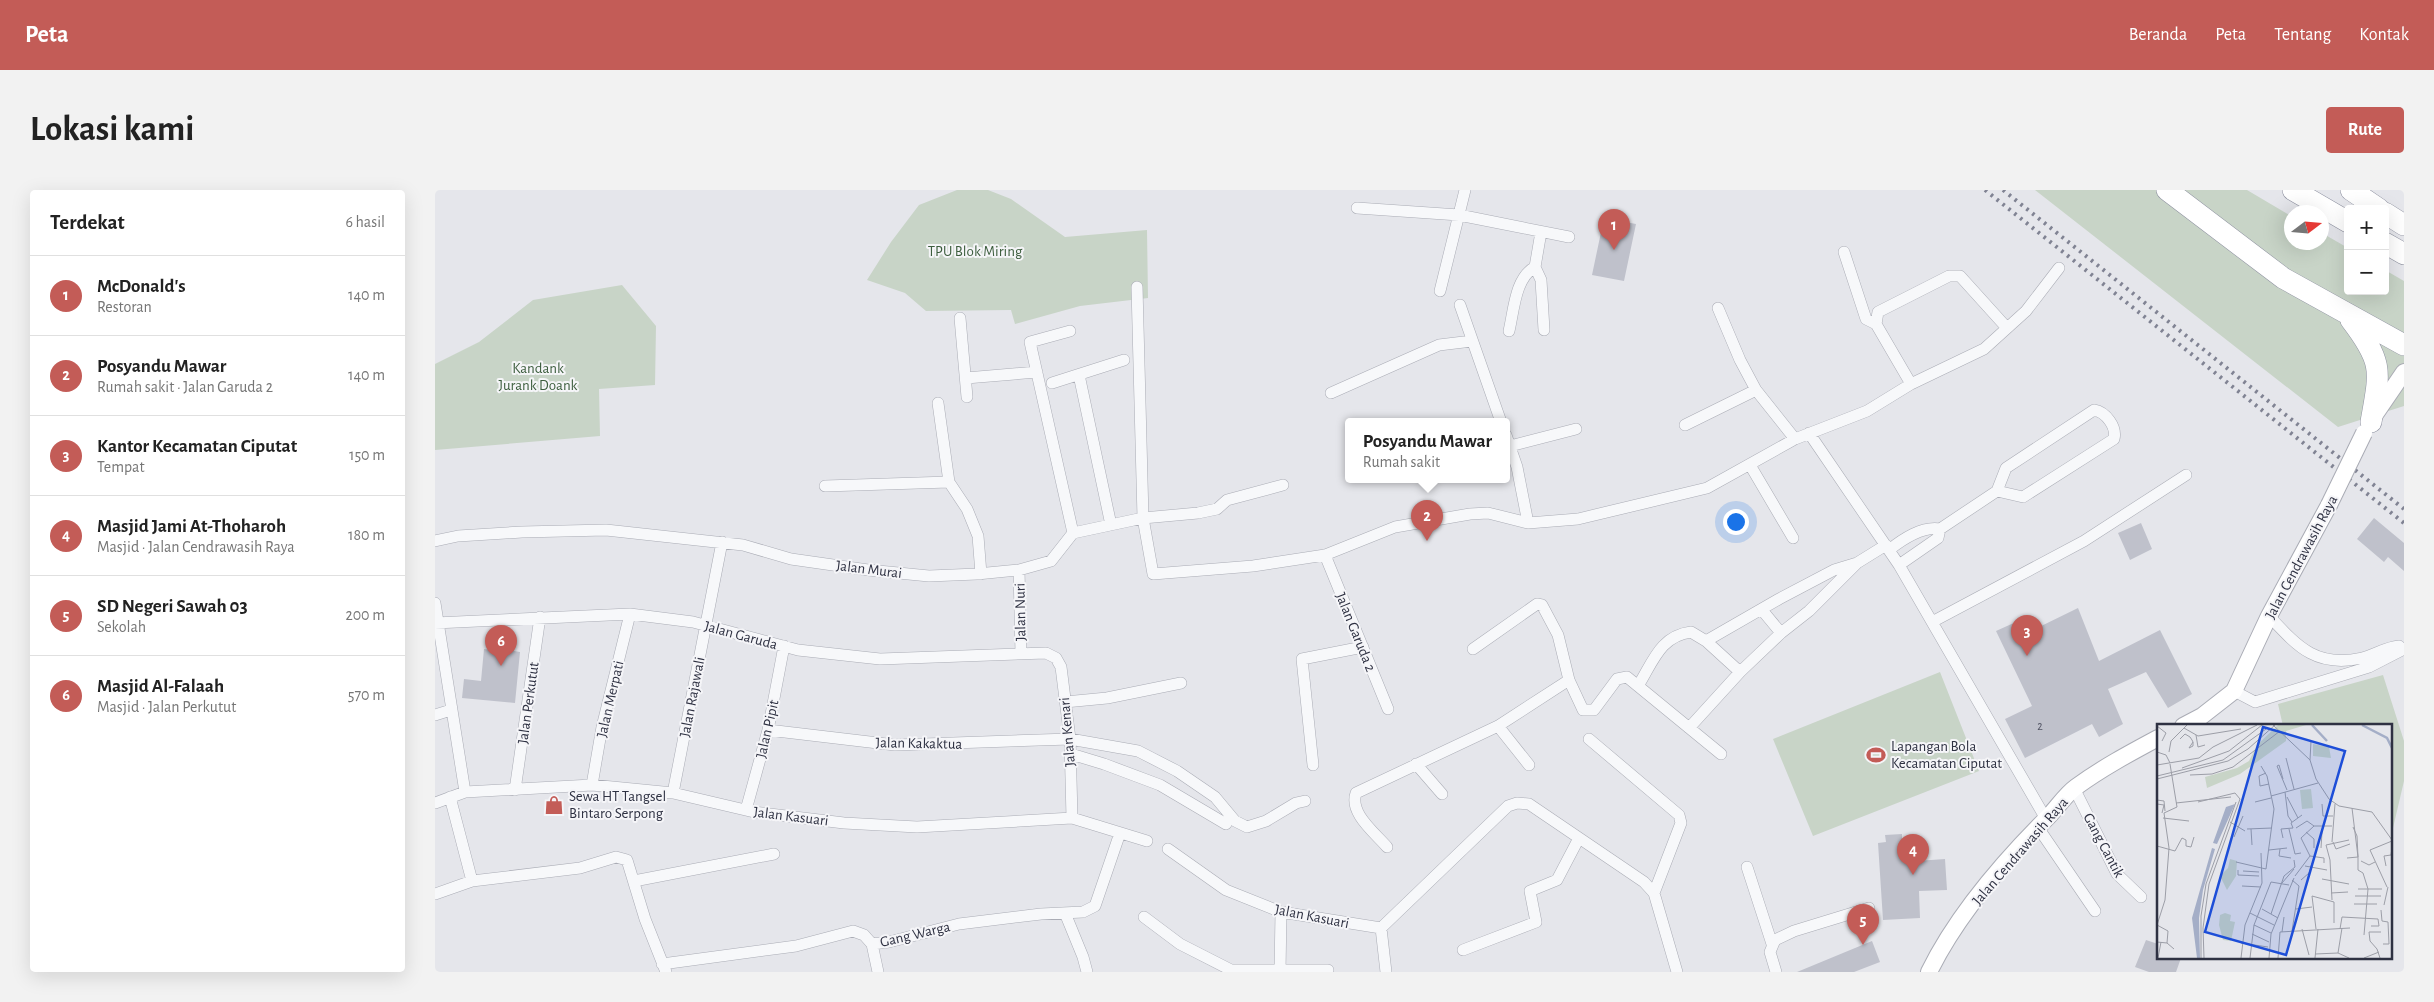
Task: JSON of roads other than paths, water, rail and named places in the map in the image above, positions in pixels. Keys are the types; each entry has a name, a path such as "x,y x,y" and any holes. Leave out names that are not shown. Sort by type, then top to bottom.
{"highway":[{"path":"2167,190 2283,278 2348,316 2404,345"},
{"path":"2293,190 2344,220"},
{"path":"2351,190 2373,205"},
{"path":"2389,216 2404,225"},
{"path":"2389,245 2404,254"},
{"path":"2348,316 2368,342 2377,361 2378,379 2367,428"}],"main road":[{"name":"Jalan Cendrawasih Raya","path":"2187,724 2202,716 2235,691 2269,616 2329,505 2367,428 2404,372"},
{"name":"Jalan Cendrawasih Raya","path":"1929,972 1937,956 1980,894 2074,788 2113,763 2157,739"}],"street":[{"path":"1440,291 1465,190"},
{"path":"1357,208 1459,215 1569,237"},
{"path":"1541,232 1535,267 1541,280 1544,330"},
{"path":"1844,252 1866,319 1876,324 1911,384"},
{"path":"1509,331 1521,279 1526,272 1535,267"},
{"path":"1137,287 1143,518 1153,574 1253,566 1325,554 1395,527 1470,514 1489,513 1528,523 1578,519 1707,488 1795,439 1867,411 1911,384 1983,349 2026,311 2059,268"},
{"path":"1876,324 1878,312 1949,276 1960,276 2007,328"},
{"path":"1460,305 1500,418"},
{"path":"1718,308 1739,360 1756,390 1795,439"},
{"path":"961,318 967,397"},
{"path":"1070,331 1030,342 1073,533 1143,518 1198,513 1217,509 1227,500 1283,485"},
{"path":"1331,393 1439,345 1472,341"},
{"path":"1052,383 1124,360"},
{"path":"966,378 1037,372"},
{"path":"1079,375 1111,525"},
{"path":"1685,425 1756,390"},
{"path":"938,403 949,482 967,509 978,536 981,574"},
{"path":"1899,565 1938,538 1940,529 1997,491 2006,468 2095,410 2102,413 2115,428 2114,439 2023,498 1997,491"},
{"path":"1510,440 1576,429"},
{"path":"1809,433 1899,565 2042,823 2095,911"},
{"path":"1510,446 1517,467 1528,523"},
{"path":"1750,465 1793,538"},
{"path":"1932,622 2084,541 2186,475"},
{"path":"825,486 949,482"},
{"path":"1706,641 1834,570 1857,563 1923,530 1931,527 1940,529"},
{"name":"Jalan Murai","path":"435,541 458,536 513,532 606,530 722,542 743,545 791,559 929,576 1019,570 1051,561 1073,533"},
{"name":"Jalan Rajawali","path":"673,793 722,542"},
{"name":"Jalan Garuda 2","path":"1325,554 1388,709"},
{"path":"1689,728 1740,672 1781,633 1809,611 1857,563"},
{"name":"Jalan Nuri","path":"1019,570 1021,653"},
{"path":"435,603 436,623 465,792"},
{"path":"1473,649 1540,604 1543,605 1558,635 1569,680 1583,710 1594,710 1617,679 1627,677 1721,754"},
{"path":"1762,610 1781,633"},
{"name":"Jalan Garuda","path":"436,623 630,614 705,626 798,650 880,659 1046,653"},
{"name":"Jalan Merpati","path":"592,786 602,726 630,614"},
{"path":"2269,616 2297,646 2320,658 2337,661 2362,658 2397,646 2404,648"},
{"name":"Jalan Perkutut","path":"515,790 540,617"},
{"path":"1638,686 1665,641 1676,634 1691,632 1706,641 1740,672"},
{"name":"Jalan Pipit","path":"746,810 768,730 784,646"},
{"path":"1313,765 1302,659 1363,647"},
{"path":"2235,691 2255,702 2369,667 2404,648"},
{"name":"Jalan Kenari","path":"1046,653 1056,658 1061,667 1070,739 1072,818"},
{"path":"1387,847 1356,811 1353,802 1356,793 1498,726 1569,680"},
{"path":"1065,702 1107,698 1181,684"},
{"path":"435,715 451,710"},
{"path":"1498,726 1529,765"},
{"name":"Jalan Kakaktua","path":"768,730 895,746 1070,739 1138,751 1177,771 1215,797 1235,821 1247,827 1266,821 1296,803 1305,801"},
{"path":"1589,739 1679,815 1681,823 1654,893"},
{"path":"1071,754 1105,764 1160,785 1226,824"},
{"path":"1416,764 1442,794"},
{"name":"Jalan Kasuari","path":"435,803 465,792 592,786 673,793 746,810 844,823 917,827 1072,818 1147,841"},
{"name":"Gang Cantik","path":"2074,788 2117,874 2141,897"},
{"path":"450,798 472,881"},
{"path":"1386,972 1381,928 1509,806 1517,803 1529,804 1644,882 1654,893 1677,972"},
{"name":"Gang Warga","path":"662,969 796,946 853,931 864,935 872,944 889,942 959,924 1083,912 1095,906 1120,833"},
{"path":"1463,950 1536,922 1530,891 1557,880 1579,838"},
{"name":"Jalan Kasuari","path":"1168,849 1226,890 1281,912 1381,928"},
{"path":"634,881 774,854"},
{"path":"435,894 472,881 580,868 616,857 627,860 662,969"},
{"path":"1747,868 1772,944 1770,952 1776,972"},
{"path":"1772,944 1794,931 1869,908"},
{"path":"1280,971 1281,912"},
{"path":"1065,913 1087,972"},
{"path":"1144,917 1180,944 1231,970 1328,970"},
{"path":"872,944 878,972"}],"railway":[{"path":"1985,190 2404,523"},
{"path":"2003,190 2404,509"}],"place":[{"name":"McDonald's","path":"1614,250"},
{"name":"Posyandu Mawar","path":"1427,541"},
{"name":"Kantor Kecamatan Ciputat","path":"2027,656"},
{"name":"Masjid Al-Falaah","path":"501,666"},
{"name":"Lapangan Bola Kecamatan Ciputat","path":"1876,755"},
{"name":"Sewa HT Tangsel Bintaro Serpong","path":"554,805"},
{"name":"Masjid Jami At-Thoharoh","path":"1913,875"},
{"name":"SD Negeri Sawah 03","path":"1863,945"}],"park label":[{"name":"TPU Blok Miring","path":"975,251"},
{"name":"Kandank Jurank Doank","path":"538,376"}]}
